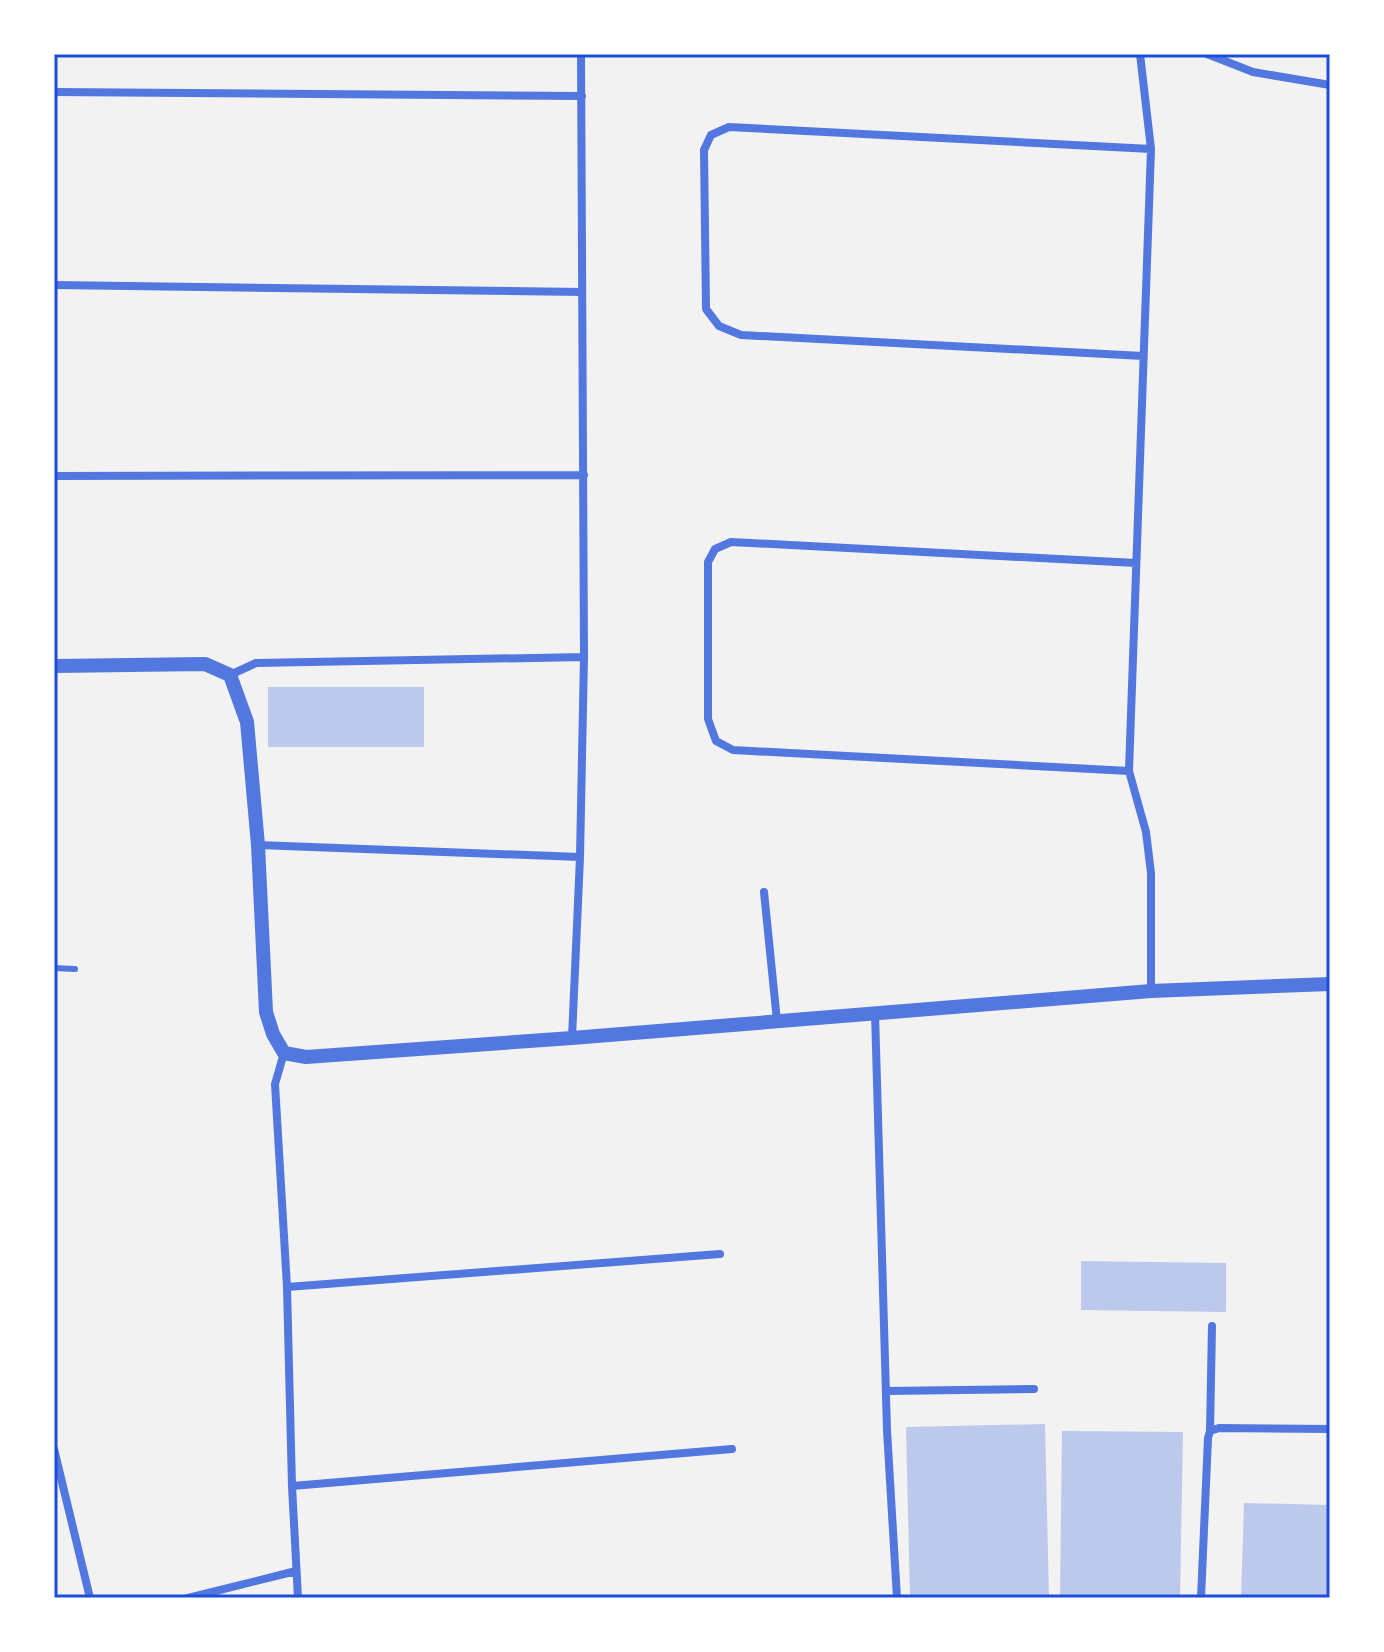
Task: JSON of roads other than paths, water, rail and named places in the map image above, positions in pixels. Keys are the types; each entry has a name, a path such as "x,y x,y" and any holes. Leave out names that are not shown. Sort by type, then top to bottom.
{"street":[{"path":"572,1038 584,657 581,54"},
{"path":"1140,54 1151,149 1129,771 1146,832 1151,873 1151,991"},
{"path":"1207,54 1253,72 1330,85"},
{"path":"54,92 582,96"},
{"path":"1143,356 741,335 719,326 706,309 704,150 711,135 729,127 1151,149"},
{"path":"54,285 582,292"},
{"path":"54,476 584,475"},
{"path":"1129,771 733,750 716,741 708,719 708,562 715,549 731,542 1136,563"},
{"path":"230,675 256,663 584,657"},
{"path":"54,666 205,664 230,675 247,722 258,845 266,1012 273,1034 284,1053 275,1084 287,1287 298,1598"},
{"path":"258,845 580,857"},
{"path":"764,892 777,1021"},
{"path":"284,1053 306,1057 1151,991 1330,984"},
{"path":"875,1013 886,1391 897,1598"},
{"path":"287,1287 720,1254"},
{"path":"1201,1598 1212,1326"},
{"path":"886,1391 1034,1389"},
{"path":"1210,1431 1219,1428 1330,1429"},
{"path":"54,1449 90,1598"},
{"path":"292,1486 732,1449"},
{"path":"188,1598 296,1571"}],"lane":[{"path":"54,968 75,969"}]}
